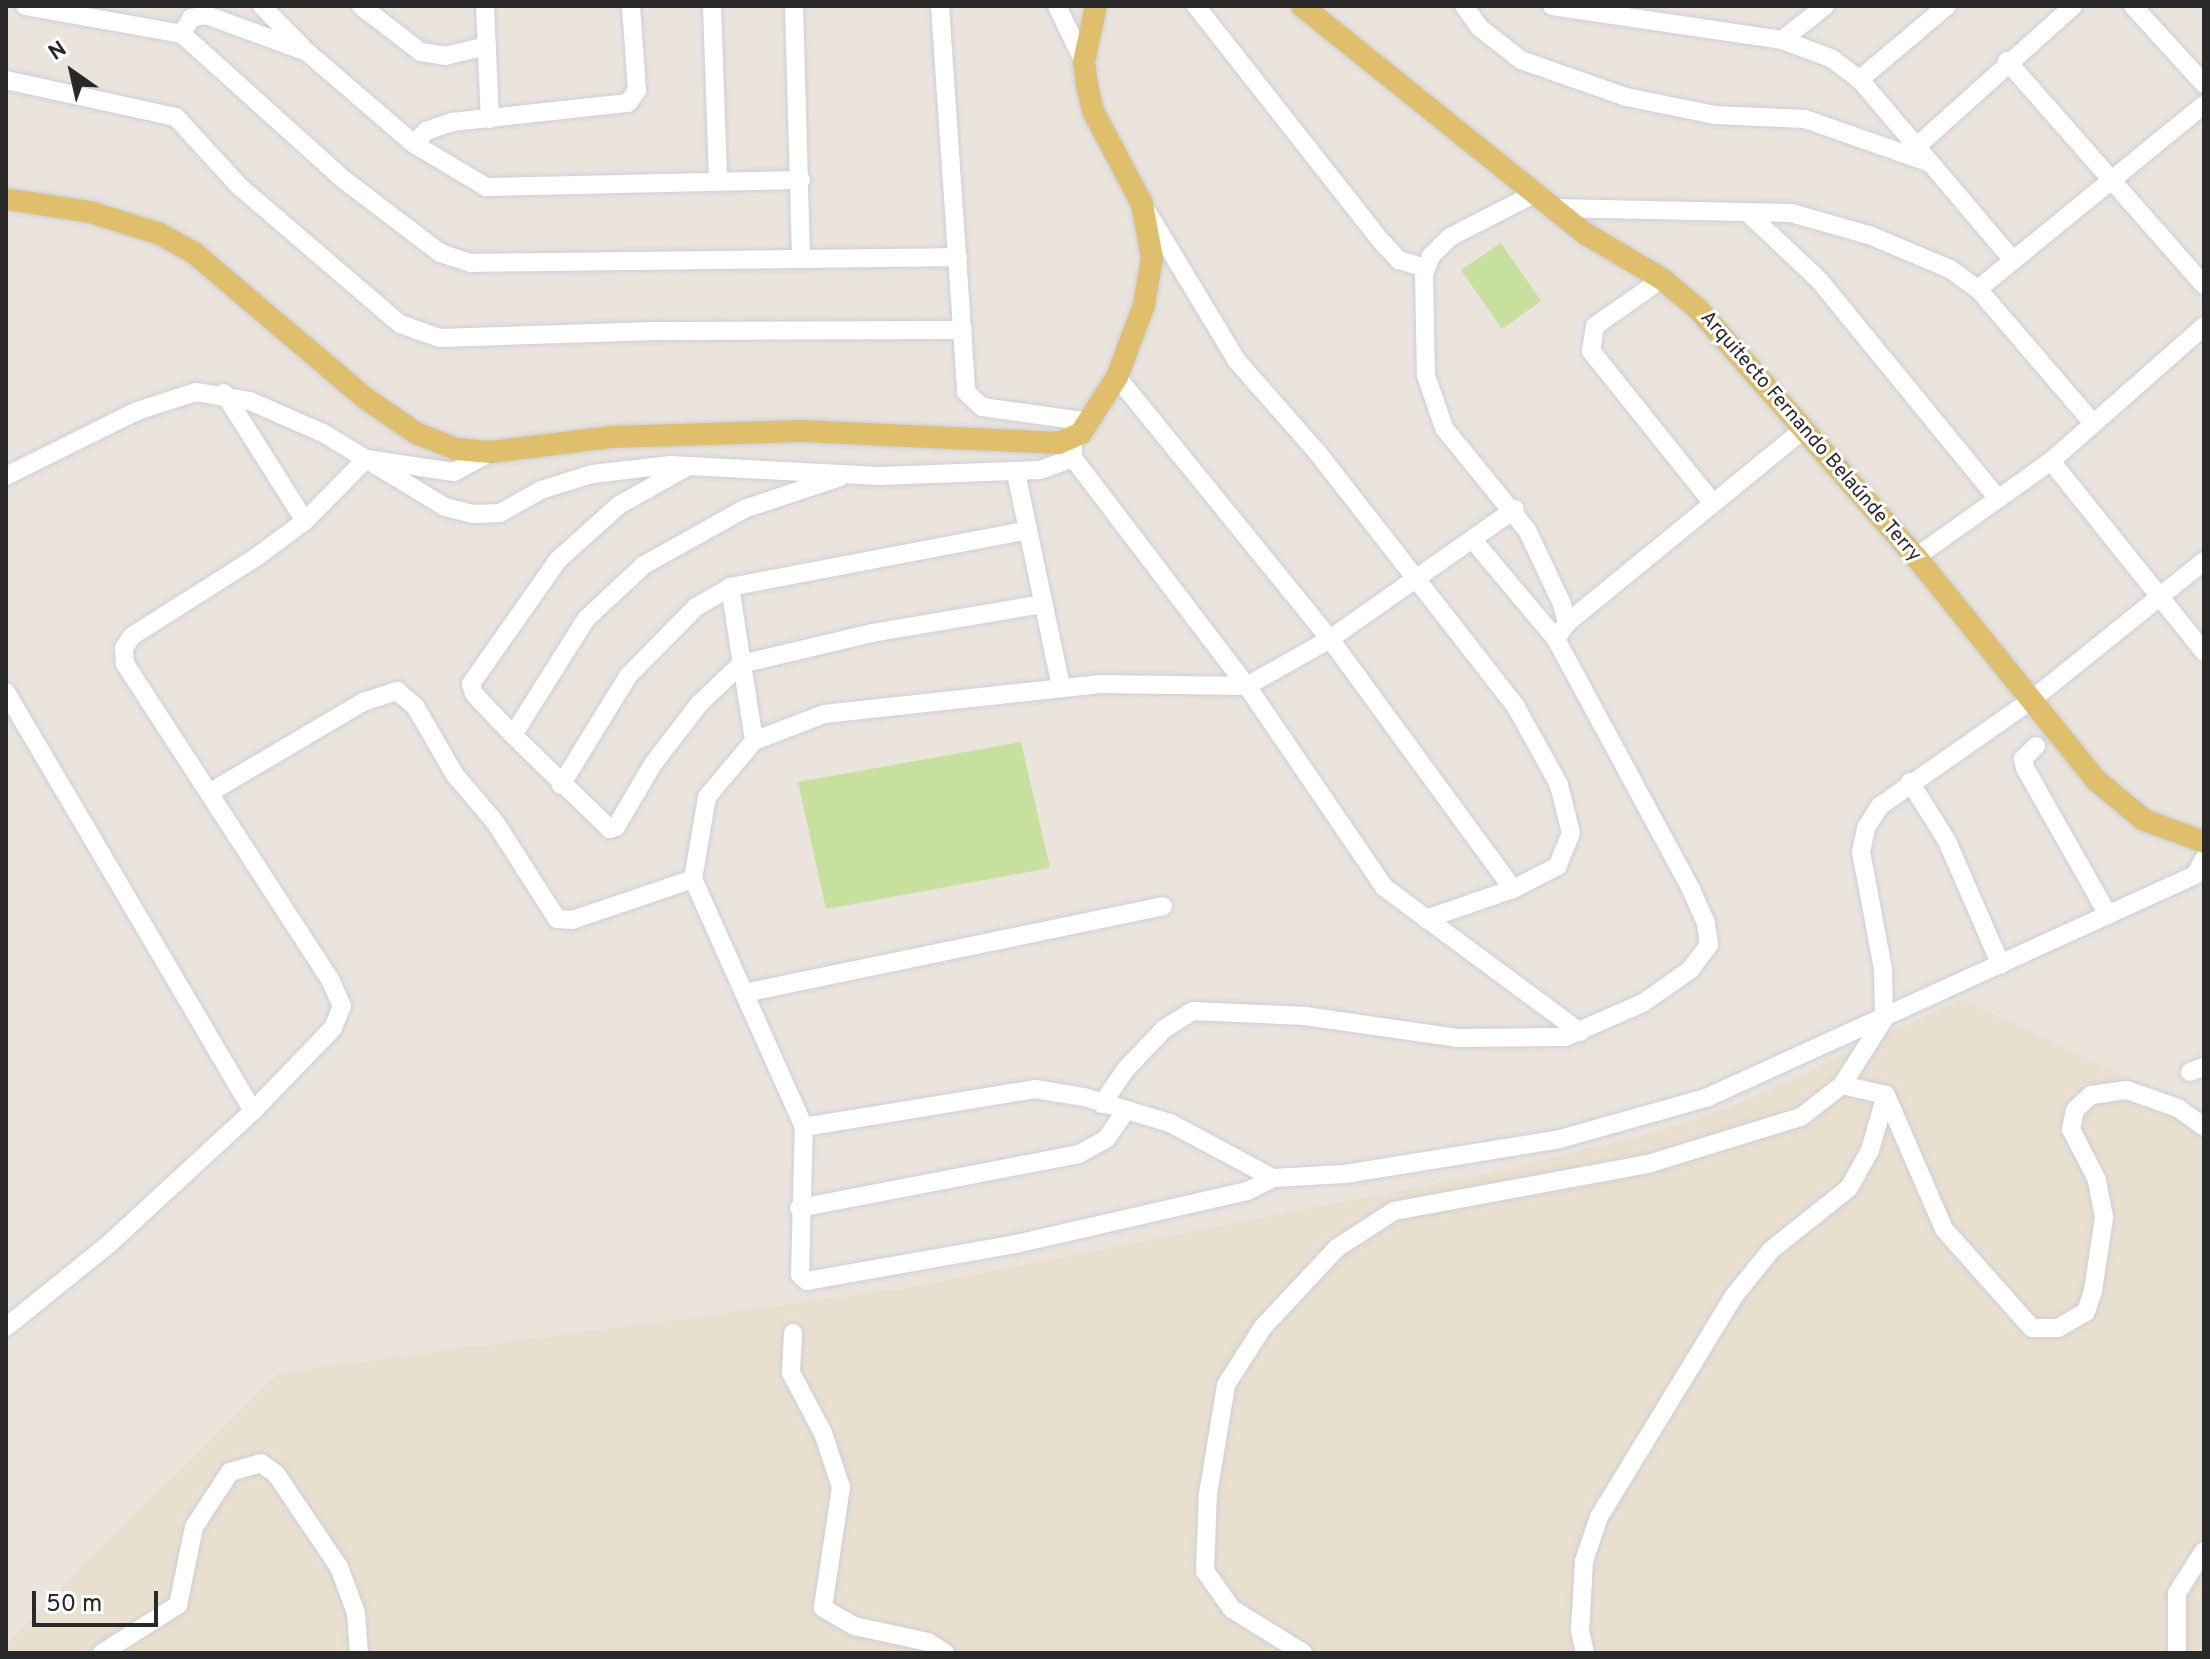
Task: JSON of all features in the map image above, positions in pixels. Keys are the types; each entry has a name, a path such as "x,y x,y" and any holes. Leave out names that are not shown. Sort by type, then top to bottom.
{"main road":[{"path":"6,199 90,212 160,234 194,253 365,398 416,433 456,449 491,452 541,443 802,431 1073,448 1117,377 1150,280 1150,235 1142,204 1093,111 1084,62 1096,6"},
{"name":"Arquitecto Fernando Belaúnde Terry","path":"1302,6 1554,208 1662,279 1735,347 1916,557 2030,701 2120,804 2144,820 2204,842"}],"street":[{"path":"25,6 182,34 343,179 440,253 471,263 958,257"},
{"path":"262,6 307,52 414,144 486,187 801,180"},
{"path":"361,6 421,52 445,56 487,46"},
{"path":"485,6 490,119"},
{"path":"414,144 426,131 452,122 628,103 637,90 631,6"},
{"path":"712,6 718,181"},
{"path":"794,6 801,259"},
{"path":"940,6 966,392 972,402 1090,422"},
{"path":"1057,6 1084,62"},
{"path":"1196,6 1382,242 1399,260 1425,268"},
{"path":"1464,6 1479,27 1521,60 1626,97 1715,115 1805,119 1929,162"},
{"path":"1552,6 1782,40 1831,58 1859,80 2013,260"},
{"path":"1782,40 1825,6"},
{"path":"1859,80 1947,6"},
{"path":"1916,147 2007,61 2073,6"},
{"path":"2133,6 2204,84"},
{"path":"182,34 191,18 206,15 307,52"},
{"path":"2007,61 2204,285"},
{"path":"6,80 176,117 239,186 400,324 440,338 963,330"},
{"path":"1978,289 2204,105"},
{"path":"1536,193 1450,237 1425,268 1426,375 1432,402 1452,440 1515,509 1567,623"},
{"path":"1142,204 1237,361 1418,581 1516,707 1559,785 1571,833 1568,850 1558,866 1513,889 1426,919"},
{"path":"1554,208 1749,214 1828,220 1950,269 1978,289 2093,423"},
{"path":"1749,214 1819,280 1998,499"},
{"path":"1662,279 1595,326 1591,351 1712,502"},
{"path":"1916,557 2051,461 2204,326"},
{"path":"1117,377 1330,639 1513,889"},
{"path":"6,476 137,411 196,392 224,393 323,433 445,507 473,514 500,513 541,490 592,474 690,466 850,474 1016,473 1053,468 1073,448 1247,686 1358,856 1384,887 1580,1032"},
{"path":"224,393 305,521"},
{"path":"1556,639 1567,623 1804,429"},
{"path":"366,459 454,472 491,452"},
{"path":"6,1327 110,1243 253,1111 333,1028 342,1006 331,981 125,664 124,648 132,636 305,521 366,459"},
{"path":"2051,461 2156,598 2204,652"},
{"path":"690,466 619,505 558,560 471,684 474,694 513,735 561,785 610,829 616,827 653,764 699,704 741,664 872,633 1044,604"},
{"path":"1016,473 1061,687"},
{"path":"513,735 586,619 644,565 744,509 850,474"},
{"path":"1515,509 1418,581 1330,639 1247,686 1061,687 824,714 754,741 707,797 693,879 804,1127 799,1208 800,1275 819,1282 1200,1202 1247,1191 1273,1178 1345,1174 1560,1139 1706,1098 2201,873"},
{"path":"561,785 628,676 696,607 730,587 1028,530"},
{"path":"1102,1104 1126,1069 1164,1029 1193,1011 1305,1016 1457,1038 1580,1032 1665,989 1709,945 1706,923 1691,889 1556,639 1473,540"},
{"path":"1303,1653 1232,1609 1205,1571 1208,1494 1226,1385 1263,1327 1337,1248 1394,1211 1648,1164 1705,1148 1801,1117 1842,1085 1884,1019 1883,969 1861,852 1866,828 1880,806 1910,782 2030,701 2156,598 2199,571"},
{"path":"730,587 754,741"},
{"path":"209,793 363,702 397,691 415,706 455,775 495,822 557,919 572,920 693,879"},
{"path":"6,692 253,1111"},
{"path":"2036,746 2023,759 2025,768 2108,915"},
{"path":"1910,782 1947,841 2001,965"},
{"path":"744,993 1163,906"},
{"path":"1842,1085 1886,1095"},
{"path":"804,1127 1035,1089 1170,1123 1273,1178"},
{"path":"1886,1095 1944,1229 1993,1278 2032,1328 2058,1328 2086,1312 2093,1291 2104,1217 2097,1180 2071,1129 2075,1110 2091,1095 2127,1090 2178,1108 2204,1127"},
{"path":"1585,1653 1580,1631 1584,1561 1599,1517 1734,1296 1771,1250 1849,1188 1870,1150 1886,1095"},
{"path":"799,1208 1079,1154 1106,1139 1124,1113"},
{"path":"793,1333 791,1373 823,1433 841,1487 823,1608 854,1626 928,1642 945,1653"},
{"path":"102,1653 178,1605 194,1527 230,1472 261,1463 276,1474 339,1567 356,1613 359,1653"},
{"path":"2177,1653 2177,1593 2204,1551"}],"shaded area":[{"path":"1961,999 2204,1113 2204,1653 6,1653 6,1646 83,1565 279,1373 903,1289 1498,1171 1657,1132 1741,1103"}],"green space":[{"path":"1501,243 1541,301 1502,329 1461,270"},
{"path":"1021,742 1050,868 826,909 798,782"}]}
